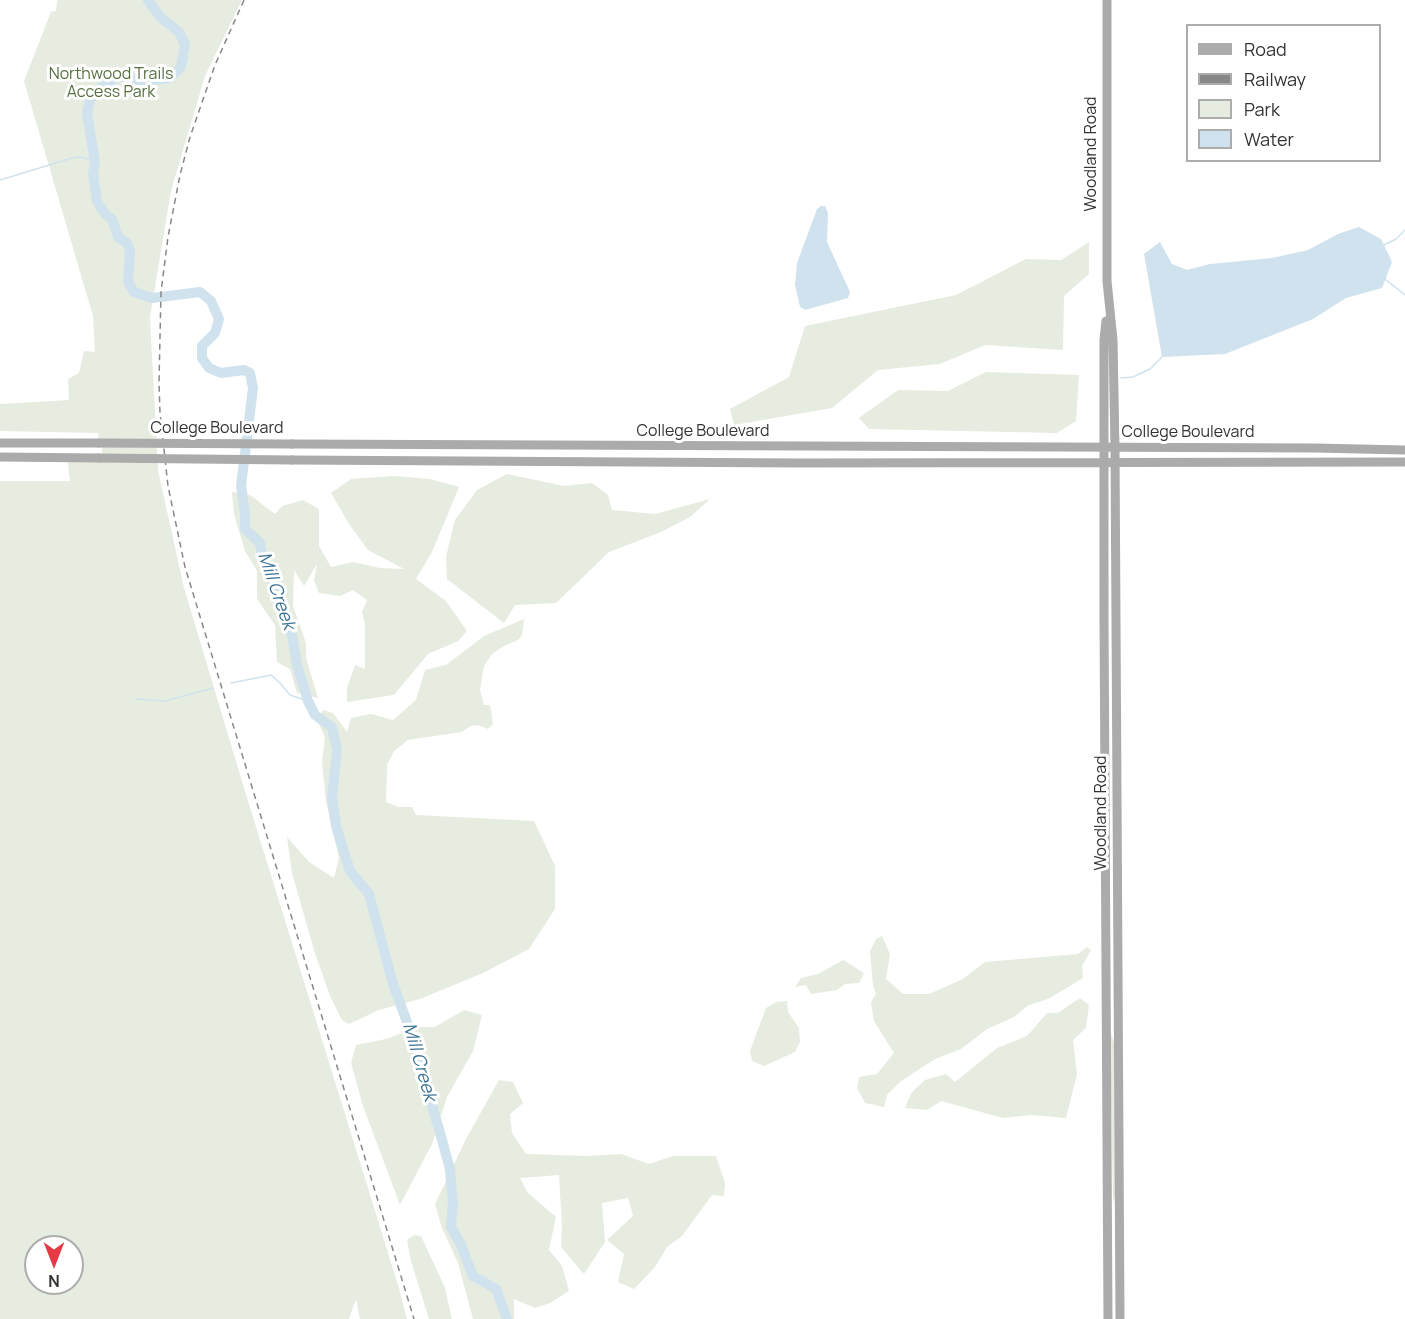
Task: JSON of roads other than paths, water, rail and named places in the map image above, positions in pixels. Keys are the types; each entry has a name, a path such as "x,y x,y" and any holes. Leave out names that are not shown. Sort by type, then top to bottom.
{"main road":[{"name":"Woodland Road","path":"1107,0 1108,307 1104,340 1104,463 1108,1319"},
{"name":"Woodland Road","path":"1108,307 1113,340 1115,448 1120,1319"},
{"name":"College Boulevard","path":"0,442 1405,450"},
{"name":"College Boulevard","path":"0,457 1104,463 1405,462"}],"water":[{"path":"825,206 828,213 827,242 850,292 848,298 805,310 800,307 795,285 797,263 817,209"},
{"path":"1359,227 1381,239 1392,262 1382,288 1346,298 1313,319 1225,354 1162,357 1144,254 1160,242 1172,264 1187,270 1210,264 1272,258 1308,250 1338,234"}],"waterway":[{"name":"Mill Creek","path":"148,0 160,17 179,32 185,44 181,67 170,78 144,81 120,76 104,84 90,99 87,114 95,162 93,174 97,201 105,214 112,219 118,237 127,243 130,251 128,282 134,292 152,298 200,292 211,301 219,319 215,333 202,346 202,358 209,368 221,373 244,370 250,373 253,388 241,486 245,529 260,543 264,566 292,635 297,665 308,701 315,715 332,727 337,750 332,797 336,826 350,871 369,894 393,984 411,1033 440,1133 450,1169 453,1204 451,1227 473,1276 496,1289 507,1319"},
{"path":"0,180 72,158 82,157 95,162"},
{"path":"1384,245 1396,239 1405,230"},
{"path":"1385,279 1405,295"},
{"path":"1121,378 1133,377 1150,369 1162,357"},
{"path":"231,683 271,675 290,695 308,701"},
{"path":"136,699 165,701 213,688"}],"railway":[{"path":"244,0 215,65 190,137 168,237 161,292 159,382 168,486 185,567 414,1319"}],"park label":[{"name":"Northwood Trails Access Park","path":"111,84"}]}
